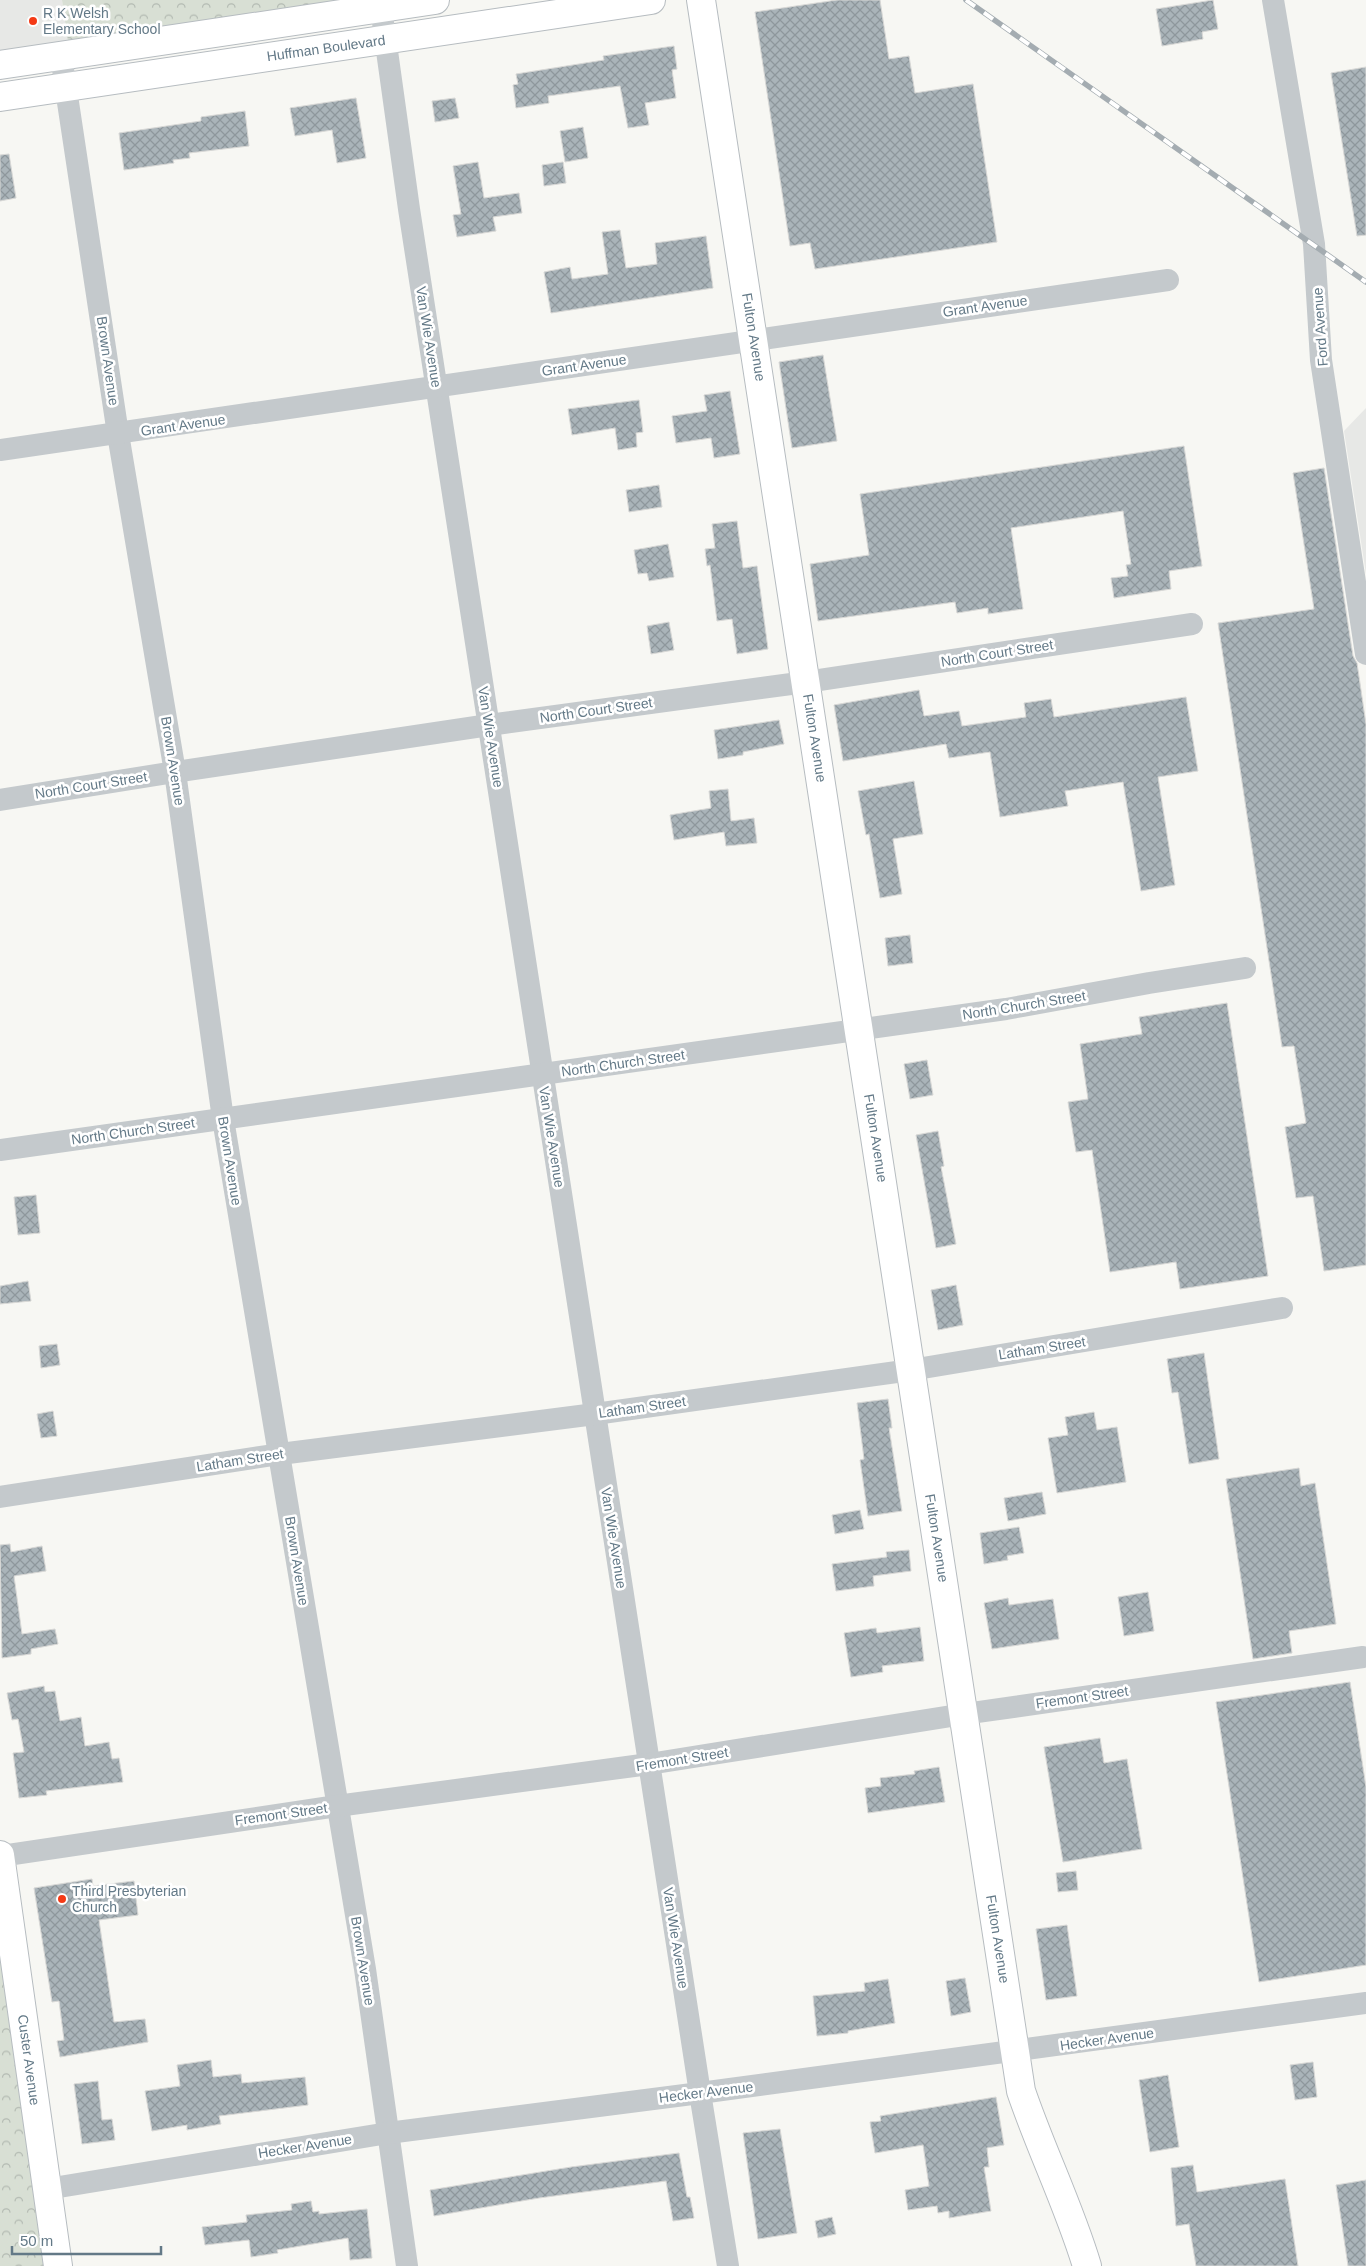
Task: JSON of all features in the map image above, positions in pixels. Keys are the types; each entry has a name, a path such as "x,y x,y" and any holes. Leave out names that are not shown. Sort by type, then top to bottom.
{"street":[{"path":"0,65 434,0"},
{"name":"Huffman Boulevard","path":"0,97 651,0"},
{"name":"Fulton Avenue","path":"701,0 1021,2091 1033,2126 1073,2222 1087,2266"},
{"name":"Ford Avenue","path":"1273,0 1314,244 1321,360 1366,654"},
{"name":"Van Wie Avenue","path":"380,8 595,1414 728,2266"},
{"name":"Brown Avenue","path":"61,56 118,434 175,772 223,1119 365,1969 408,2266"},
{"name":"Grant Avenue","path":"0,450 1168,280"},
{"name":"North Court Street","path":"0,800 489,725 806,682 1192,624"},
{"name":"North Church Street","path":"0,1150 1006,1009 1245,968"},
{"name":"Latham Street","path":"0,1497 280,1454 595,1414 911,1370 1282,1308"},
{"name":"Fremont Street","path":"0,1855 337,1806 649,1764 964,1714 1363,1657"},
{"name":"Custer Avenue","path":"0,1855 58,2266"},
{"name":"Hecker Avenue","path":"47,2189 388,2133 700,2094 1366,2003"}],"shaded area":[{"name":"R K Welsh Elementary School","path":"0,0 62,0 68,42 0,53"},
{"path":"1366,408 1366,574 1344,431"}],"green space":[{"path":"62,0 352,0 68,42"},
{"path":"0,1943 48,2266 0,2266"}],"building":[{"path":"837,0 880,0 889,59 909,56 915,93 973,84 997,242 815,269 810,243 790,246 755,12"},
{"path":"1213,0 1218,29 1202,32 1203,39 1162,46 1156,9"},
{"path":"674,46 677,69 672,70 676,98 645,103 649,125 628,128 620,86 548,96 549,103 516,108 513,85 518,84 516,74 604,60 603,56"},
{"path":"1366,67 1366,235 1357,236 1331,73"},
{"path":"356,98 366,158 337,163 332,130 295,136 290,108"},
{"path":"455,98 459,118 435,122 432,101"},
{"path":"245,111 249,146 189,153 190,158 173,160 174,163 124,170 119,133 201,121 201,117"},
{"path":"583,127 588,158 565,162 560,131"},
{"path":"9,154 16,198 0,201 0,155"},
{"path":"478,162 484,198 519,193 522,213 493,217 496,231 457,237 453,215 461,214 453,166"},
{"path":"563,162 566,183 544,186 542,165"},
{"path":"620,230 626,268 657,264 655,243 706,236 713,288 551,313 544,272 570,267 572,279 608,274 602,232"},
{"path":"823,355 837,441 792,448 779,362"},
{"path":"730,391 740,454 714,458 711,438 676,443 672,416 707,411 704,395"},
{"path":"639,400 643,432 636,433 637,447 618,450 615,428 572,435 568,409"},
{"path":"1184,446 1202,566 1169,571 1171,589 1114,598 1111,578 1128,576 1126,565 1131,564 1123,511 1011,528 1023,609 988,614 988,608 957,613 955,602 818,621 810,564 869,555 860,494"},
{"path":"1324,468 1353,656 1357,663 1366,724 1366,1265 1324,1271 1313,1196 1296,1198 1285,1127 1306,1123 1294,1046 1282,1047 1218,623 1314,609 1293,473"},
{"path":"659,485 662,507 629,512 626,490"},
{"path":"737,521 743,568 757,566 768,649 737,654 732,619 717,621 710,565 707,566 705,549 715,548 712,524"},
{"path":"668,544 674,577 649,581 647,573 638,574 634,550"},
{"path":"669,622 674,650 651,654 647,626"},
{"path":"919,690 924,716 959,711 962,726 1026,717 1024,703 1051,699 1054,717 1186,697 1198,771 1158,777 1175,885 1141,891 1123,782 1065,791 1068,806 1000,817 990,752 949,758 946,744 843,761 834,705"},
{"path":"779,720 784,744 743,752 743,755 718,759 714,730"},
{"path":"914,781 923,834 893,839 902,894 880,898 869,834 866,835 858,791"},
{"path":"728,789 731,821 754,818 757,843 726,846 724,832 674,840 670,815 711,808 709,791"},
{"path":"910,935 913,963 888,966 885,938"},
{"path":"1227,1003 1268,1276 1180,1289 1176,1262 1110,1272 1092,1150 1076,1152 1068,1102 1088,1099 1080,1044 1142,1034 1139,1017"},
{"path":"927,1060 933,1095 910,1099 904,1064"},
{"path":"938,1131 944,1166 941,1167 956,1244 936,1248 916,1135"},
{"path":"36,1195 40,1233 18,1235 14,1197"},
{"path":"28,1281 31,1301 0,1304 0,1286"},
{"path":"956,1285 963,1325 938,1330 931,1290"},
{"path":"57,1344 60,1365 41,1368 39,1346"},
{"path":"1204,1353 1219,1459 1189,1464 1178,1392 1172,1393 1167,1359"},
{"path":"888,1399 892,1428 889,1428 902,1511 868,1516 860,1460 864,1459 857,1403"},
{"path":"53,1411 57,1436 41,1438 37,1414"},
{"path":"1094,1412 1097,1430 1117,1427 1126,1482 1057,1493 1048,1438 1068,1435 1065,1417"},
{"path":"1299,1468 1301,1486 1315,1483 1336,1624 1289,1631 1292,1653 1253,1659 1226,1479"},
{"path":"1042,1492 1046,1514 1008,1521 1004,1498"},
{"path":"860,1510 864,1529 835,1534 832,1515"},
{"path":"1019,1527 1024,1553 1007,1556 1008,1560 984,1564 980,1533"},
{"path":"10,1544 11,1552 42,1546 46,1571 14,1576 22,1634 55,1629 58,1644 31,1649 31,1654 2,1658 0,1545"},
{"path":"909,1550 911,1571 873,1576 874,1586 836,1591 832,1564 887,1557 886,1552"},
{"path":"1148,1592 1154,1631 1124,1636 1118,1597"},
{"path":"1008,1598 1009,1605 1053,1599 1059,1639 992,1649 984,1603"},
{"path":"920,1627 924,1661 882,1666 883,1672 851,1677 844,1633 876,1628 877,1633"},
{"path":"1350,1682 1366,1787 1366,1965 1259,1982 1216,1702"},
{"path":"44,1686 45,1692 55,1691 60,1721 81,1717 85,1746 109,1742 112,1759 119,1758 123,1782 46,1791 47,1795 19,1798 13,1753 24,1752 18,1719 12,1720 7,1693"},
{"path":"1100,1738 1104,1763 1127,1759 1142,1849 1063,1862 1044,1747"},
{"path":"939,1767 945,1802 868,1813 865,1788 881,1786 880,1778 915,1774 914,1771"},
{"path":"1076,1871 1078,1890 1058,1892 1056,1873"},
{"path":"92,1879 93,1886 134,1881 138,1915 99,1920 114,2022 145,2019 148,2042 60,2057 57,2041 64,2040 59,2001 52,2002 34,1888"},
{"path":"1067,1925 1077,1996 1046,2000 1036,1929"},
{"path":"965,1978 971,2012 951,2016 946,1981"},
{"path":"888,1979 895,2023 848,2031 848,2033 817,2036 813,1996 865,1991 864,1983"},
{"path":"211,2060 213,2077 241,2074 242,2083 305,2077 308,2105 219,2116 221,2124 187,2130 187,2125 152,2131 145,2091 180,2086 177,2065"},
{"path":"1313,2062 1317,2097 1295,2100 1290,2065"},
{"path":"1168,2075 1179,2147 1150,2152 1139,2080"},
{"path":"98,2081 102,2120 112,2119 115,2140 82,2144 74,2084"},
{"path":"996,2097 1004,2145 987,2148 989,2167 984,2167 991,2211 949,2218 949,2211 938,2213 937,2206 908,2210 905,2190 929,2186 923,2145 875,2153 870,2122 881,2121 880,2116"},
{"path":"780,2129 797,2233 758,2239 743,2133"},
{"path":"679,2153 687,2197 690,2197 694,2218 673,2221 666,2181 539,2198 434,2216 430,2190 571,2167"},
{"path":"1193,2165 1197,2192 1285,2179 1298,2266 1196,2266 1189,2224 1176,2226 1171,2168"},
{"path":"1366,2180 1366,2266 1348,2266 1336,2185"},
{"path":"311,2201 313,2212 319,2211 319,2214 367,2209 372,2258 350,2260 348,2238 277,2250 278,2253 251,2257 249,2240 205,2245 202,2227 247,2222 246,2215 292,2210 291,2204"},
{"path":"832,2217 836,2234 818,2238 815,2221"}],"railway":[{"path":"966,0 1366,282"}],"place":[{"name":"R K Welsh Elementary School","path":"33,21"},
{"name":"Third Presbyterian Church","path":"62,1899"}]}
